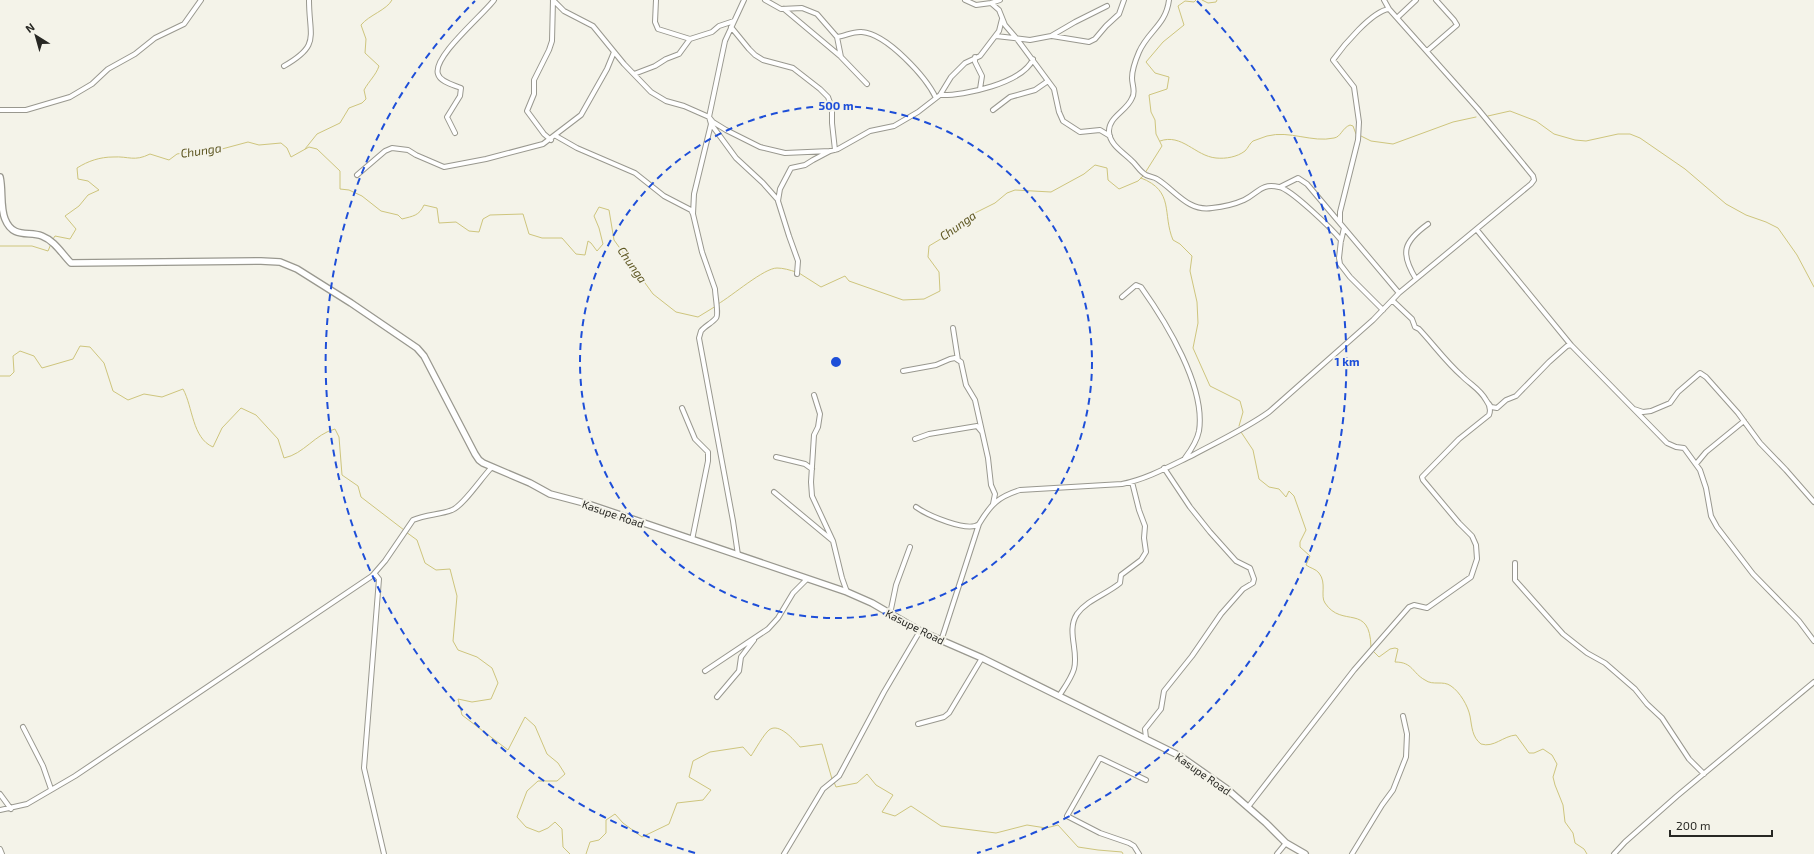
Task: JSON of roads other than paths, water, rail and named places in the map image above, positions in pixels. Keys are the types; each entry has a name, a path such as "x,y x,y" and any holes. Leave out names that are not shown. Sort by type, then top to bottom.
{"street":[{"path":"0,110 26,110 70,97 92,84 108,69 135,54 155,38 184,24 200,0"},
{"path":"284,66 305,52 310,44 309,0"},
{"path":"455,133 447,117 460,96 461,88 442,80 438,74 437,65 466,28 480,16 494,0"},
{"path":"553,0 564,11 593,26 614,52 651,92 666,101 684,106 710,117 713,122 753,145 772,151 785,153 835,150 870,131 890,127 901,122 938,97 951,77 965,63 975,57 980,56 996,36 1002,19"},
{"path":"551,140 544,134 528,111 533,99 534,80 552,41 553,0"},
{"path":"656,0 655,22 658,29 690,39 712,32 719,26 734,21"},
{"path":"738,556 699,338 701,331 716,318 718,313 716,309 715,289 702,252 693,214 694,194 711,124 710,117 726,41 744,0"},
{"path":"766,0 784,9 840,56 867,84"},
{"path":"965,0 976,5 1000,0"},
{"path":"996,36 1034,39 1051,36 1089,42 1095,39 1119,14 1124,0"},
{"path":"1169,0 1163,20 1139,52 1133,70 1132,83 1134,92 1132,99 1116,116 1110,125 1110,136 1114,144 1123,154 1132,160 1136,168 1158,180 1183,200 1198,208 1211,209 1244,200 1263,186 1270,185 1280,187 1312,211 1334,231 1341,241"},
{"path":"941,641 979,524 987,510 993,504 1005,495 1020,490 1122,484 1132,482 1239,432 1269,412 1393,301 1400,293 1477,230 1534,180 1533,176 1427,50 1389,9 1384,0"},
{"path":"1398,17 1416,0"},
{"path":"1427,50 1457,25 1436,0"},
{"path":"991,3 999,10 1005,25 1017,38 1054,88 1059,112 1063,121 1080,132 1100,130 1110,136"},
{"path":"1051,36 1107,6"},
{"path":"784,9 802,8 814,12 838,37 840,56"},
{"path":"1340,222 1340,212 1358,140 1360,122 1352,83 1334,60 1356,33 1372,18 1389,9"},
{"path":"731,27 748,49 755,55 763,60 793,68 828,97 832,108 835,150"},
{"path":"838,37 861,32 876,37 888,44 902,55 919,72 922,79 938,97"},
{"path":"634,74 655,66 666,59 679,54 690,39"},
{"path":"357,175 385,151 392,148 408,150 416,156 444,167 486,159 543,144 551,140 581,115 607,69 614,52"},
{"path":"975,57 975,62 982,76 980,89"},
{"path":"938,97 963,94 1015,77 1027,69 1033,59"},
{"path":"993,110 1010,97 1035,90 1048,81"},
{"path":"711,124 736,158 763,182 778,201 798,261 797,272"},
{"path":"556,136 584,152 635,173 664,196 691,210 693,214"},
{"path":"778,201 780,189 791,168 805,166 830,151"},
{"name":"Kasupe Road","path":"0,177 4,217 7,224 21,234 42,236 64,253 71,263 260,261 280,262 297,269 351,303 417,348 424,356 479,460 530,483 550,494 588,504 847,592 872,603 890,615 920,631 982,658 1180,756 1248,807 1286,843 1305,854"},
{"path":"1280,187 1296,178 1302,180 1320,197 1344,228 1400,293"},
{"path":"1416,279 1407,262 1405,251 1416,232 1428,224"},
{"path":"1344,228 1339,258 1340,264 1350,277 1364,289 1383,310"},
{"path":"1477,230 1571,345 1667,443 1676,447 1684,448 1702,475 1711,516 1717,528 1753,574 1799,620 1814,641"},
{"path":"1122,297 1136,285 1140,288 1164,321 1195,386 1199,414 1199,431 1191,450 1183,459"},
{"path":"1248,807 1354,670 1409,607 1414,605 1427,608 1472,575 1477,559 1474,538 1422,480 1422,477 1459,439 1489,415 1490,412 1488,404 1478,389 1462,377 1424,334 1415,327 1412,319 1393,301"},
{"path":"953,328 958,360 961,362 966,385 975,400 995,494 993,504"},
{"path":"1488,404 1491,407 1497,408 1506,400 1516,396 1567,346 1571,345"},
{"path":"903,371 936,365 950,359 958,360"},
{"path":"1633,409 1644,412 1651,411 1670,403 1678,392 1700,373 1706,377 1744,421 1760,443 1814,502"},
{"path":"814,395 820,414 818,428 814,435 812,496 833,541 847,592"},
{"path":"682,408 695,439 708,452 708,462 692,540"},
{"path":"1696,464 1706,452 1744,421"},
{"path":"915,439 929,434 977,426 982,432"},
{"path":"776,457 805,464 812,468"},
{"path":"0,810 11,809 26,804 75,776 257,655 375,574 414,520 418,517 448,512 457,508 492,467"},
{"path":"1146,738 1145,729 1161,709 1164,691 1192,656 1221,614 1244,589 1253,583 1254,579 1250,568 1236,561 1210,532 1190,507 1164,468"},
{"path":"1059,696 1074,670 1075,657 1072,638 1073,624 1077,615 1088,604 1120,583 1121,576 1141,560 1146,552 1144,538 1145,526 1139,510 1132,482"},
{"path":"774,492 833,541"},
{"path":"916,507 932,516 967,527 973,528 979,524"},
{"path":"890,615 896,585 910,547"},
{"path":"1515,563 1515,580 1559,630 1587,653 1605,663 1628,682 1647,704 1662,718 1689,759 1704,774"},
{"path":"375,574 379,579 364,768 384,854"},
{"path":"717,697 739,671 742,657 746,650 775,622 793,593 807,579"},
{"path":"784,854 823,789 839,776 884,692 920,631"},
{"path":"705,671 759,636"},
{"path":"918,724 949,713 982,658"},
{"path":"1614,854 1625,842 1704,774 1814,682"},
{"path":"1352,854 1393,790 1406,757 1407,734 1403,716"},
{"path":"23,727 43,766 51,789"},
{"path":"1139,854 1130,843 1100,833 1067,816 1100,758 1146,780"},
{"path":"0,794 11,809"},
{"path":"1276,854 1286,843"},
{"path":"0,849 2,854"}],"waterway":[{"path":"305,149 317,134 340,123 349,108 362,103 366,99 364,90 379,66 365,53 366,39 361,25 364,21 390,4 392,0"},
{"name":"Chunga","path":"1145,173 1162,146 1156,134 1155,120 1151,112 1149,95 1167,89 1169,77 1155,73 1146,62 1163,42 1184,25 1178,6 1185,1 1194,2 1196,0"},
{"name":"Chunga","path":"1202,0 1208,3 1216,2 1217,0"},
{"path":"1488,116 1510,111 1536,121 1554,134 1575,140 1586,141 1618,134 1630,134 1640,138 1685,169 1726,204 1746,215 1778,228 1797,255 1814,287"},
{"path":"1361,136 1371,141 1393,144 1453,122 1476,117"},
{"path":"1160,141 1168,139 1175,140 1182,142 1208,156 1224,158 1242,153 1253,141 1267,136 1284,134 1317,139 1334,138 1350,125 1353,126 1356,134"},
{"name":"Chunga","path":"53,239 55,236 70,239 76,229 65,216 79,206 88,195 99,190 88,181 78,179 77,168 85,163 108,157 140,158 150,154 169,160 177,154 195,151 207,153 248,142 259,145 281,143 287,148 291,157 309,147 317,149 340,171 340,189 349,190 362,196 381,211 398,215 402,219 418,213 424,205 437,208 439,223 456,222 469,231 479,232 483,219 490,215 523,214 529,234 542,238 562,238 576,254 585,255 588,241 597,251 603,244 594,216 599,207 609,210 614,240 653,294 676,312 698,317 716,306"},
{"name":"Chunga","path":"799,273 821,287 845,276 849,281 903,300 924,299 940,291 939,272 928,257 929,246 954,231 958,223 995,203 1007,193 1015,190 1051,192 1084,174 1095,165 1107,168 1108,180 1119,189 1138,181 1143,176"},
{"path":"1141,178 1152,183 1163,196 1173,240 1180,244 1192,256 1190,271 1197,302 1198,323 1193,348 1210,386 1240,401 1243,412 1239,426"},
{"name":"Chunga","path":"0,246 32,246 48,251 51,244"},
{"name":"Chunga","path":"718,304 756,277 771,269 782,268 796,272"},
{"path":"0,376 10,376 14,372 13,356 20,351 34,356 42,368 73,359 80,346 90,347 104,363 113,391 128,400 144,394 162,397 183,389 201,437 206,443 213,447 222,428 241,408 256,415 278,439 284,458 291,456 321,435 335,429 339,437 342,475 358,486 361,497 404,530"},
{"path":"1241,432 1253,450 1259,479 1269,487 1279,489 1286,497 1289,491 1294,496 1306,530 1300,542 1300,547 1310,556 1306,565 1316,570 1323,581 1323,597 1325,603 1332,611 1339,615 1360,620 1366,625 1371,647"},
{"path":"406,532 417,540 425,563 436,570 450,569 457,596 453,641 458,650 477,657 492,668 498,683 491,699 472,702 458,699 462,715 508,750 525,717 535,726 547,754 558,763 565,774 557,781 538,781 527,791 517,817 526,827 539,832 548,828 555,822 562,829 563,847 570,854"},
{"path":"1373,651 1379,657 1390,649 1398,649 1395,662 1401,662 1409,666 1428,682 1445,683 1454,689 1460,695 1469,712 1474,735 1481,744 1486,745 1494,743 1516,735 1529,753 1534,753 1543,749 1552,755 1557,764 1553,777 1563,805 1565,822 1573,833 1575,843 1584,849 1587,854"},
{"path":"586,854 590,842 599,840 606,833 606,820 615,814 623,823 642,837 669,824 677,803 703,800 711,790 689,777 693,761 710,752 743,747 751,756 765,735 773,728 782,730 800,747 822,744 832,779"},
{"path":"834,782 836,787 857,783 867,774 876,785 893,795 882,812 895,816 911,806 941,826 996,833 1027,825 1046,828 1058,825 1078,847 1122,852 1123,854"}]}
